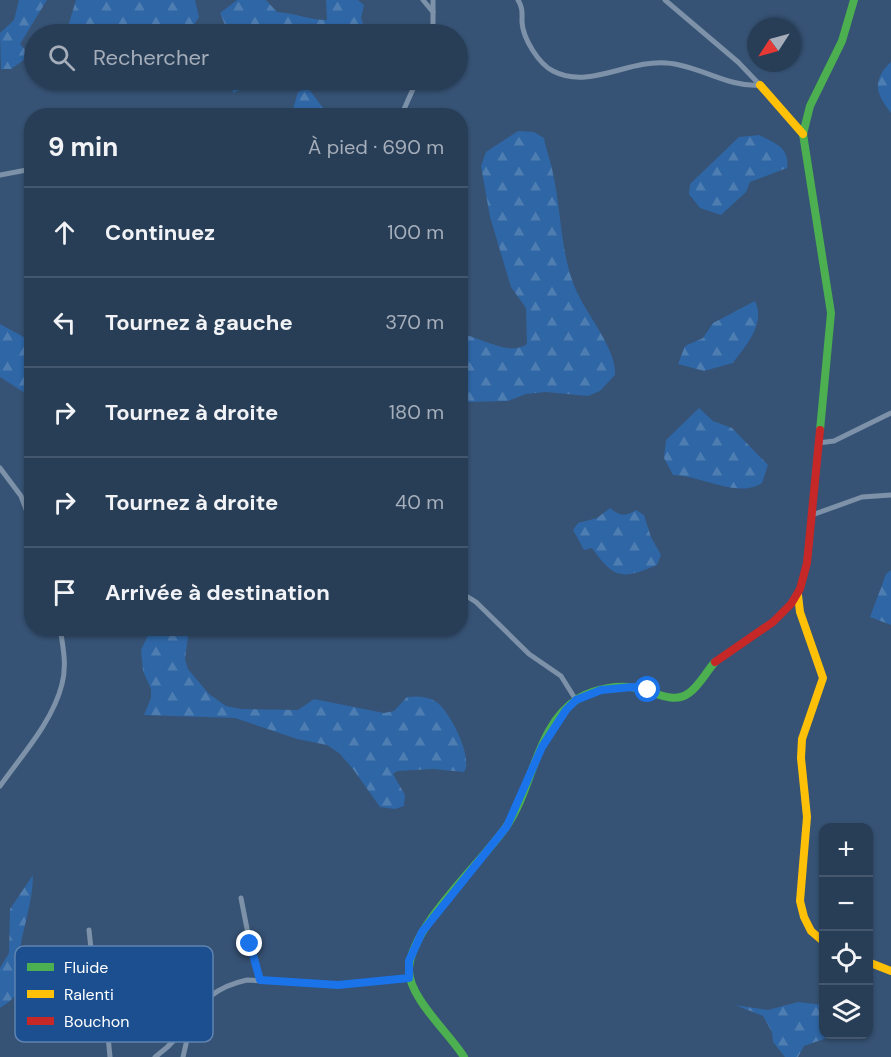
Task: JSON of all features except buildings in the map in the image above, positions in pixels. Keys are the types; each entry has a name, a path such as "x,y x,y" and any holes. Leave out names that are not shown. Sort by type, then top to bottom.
{"street":[{"path":"423,0 433,12"},
{"path":"433,0 433,24"},
{"path":"518,0 527,39 537,55 552,71 568,77 587,77 648,63 667,63 745,85 760,85"},
{"path":"665,0 738,62 803,134"},
{"path":"819,939 804,918 800,890 808,820 800,756 807,719 822,689 823,678 800,612 798,596 807,563 831,331 831,297 803,134 810,106 842,42 854,0"},
{"path":"405,108 413,90"},
{"path":"0,175 24,170"},
{"path":"819,443 834,441 891,413"},
{"path":"0,468 21,496 24,504"},
{"path":"812,515 862,497 891,495"},
{"path":"464,1057 409,978 409,961 422,932 507,826 545,741 566,710 576,700 601,690 619,687 648,690 678,698 688,694 716,660 766,628 798,596"},
{"path":"468,597 476,602 529,654 561,676 576,700"},
{"path":"0,786 46,718 62,684 61,636"},
{"path":"241,898 260,980"},
{"path":"89,930 91,946"},
{"path":"873,964 891,971"},
{"path":"213,992 219,988 247,980 338,985 409,978"},
{"path":"109,1042 110,1057"},
{"path":"155,1057 175,1042"},
{"path":"183,1057 186,1042"}],"green space":[{"path":"19,0 47,0 32,24 24,24 24,37 20,44 24,49 24,60 11,69 1,69 0,33 14,20"},
{"path":"76,0 195,0 199,17 194,24 69,24"},
{"path":"237,0 266,0 277,12 327,20 326,0 358,0 364,5 361,18 363,24 225,24 220,13"},
{"path":"891,62 891,113 879,94 878,81"},
{"path":"310,90 323,108 293,108 298,92"},
{"path":"518,131 534,132 544,138 556,189 568,267 579,296 612,355 615,375 600,391 588,396 546,392 526,394 508,401 468,402 468,336 503,347 520,347 527,344 526,308 511,287 490,217 481,166 486,152"},
{"path":"759,135 783,150 786,155 787,168 750,182 746,192 721,215 700,208 689,194 690,184 739,137"},
{"path":"755,301 758,310 756,326 749,342 733,363 704,371 678,364 685,346 703,338 713,323"},
{"path":"0,324 24,337 24,392 0,377"},
{"path":"699,408 713,421 732,428 768,465 762,483 752,487 730,488 673,475 664,458 666,440"},
{"path":"610,508 623,515 636,510 644,515 651,537 661,555 657,565 635,573 620,574 607,566 592,548 584,550 573,530 578,523 597,518"},
{"path":"891,570 891,625 870,617 886,574"},
{"path":"148,636 188,636 185,659 188,669 209,694 226,706 241,709 298,710 314,699 384,713 394,711 407,697 432,699 447,714 463,745 466,756 464,772 433,769 397,771 393,774 405,795 404,806 395,809 380,807 353,769 339,753 327,745 297,739 235,718 144,715 151,698 151,689 143,671 141,650"},
{"path":"33,875 21,946 15,946 15,995 0,1008 0,968 9,953 10,909"},
{"path":"798,1002 819,1005 819,1039 824,1039 804,1046 798,1057 785,1057 773,1042 772,1032 763,1016 735,1005 768,1010"}],"traffic: fast":[{"path":"820,430 831,313 803,134 810,106 842,41 854,0"},
{"path":"464,1057 415,991 409,969 413,952 421,934 434,915 506,827 553,724 564,710 579,698 600,690 630,687 663,696 676,698 683,696 696,686 715,662"}],"traffic: slow":[{"path":"760,85 803,134"},
{"path":"798,595 800,612 823,678 802,739 801,758 807,817 800,901 811,931 819,938"},
{"path":"873,964 891,971"}],"traffic: jam":[{"path":"715,662 773,622 791,604 800,589 807,563 820,430"}],"route":[{"path":"250,944 260,980 285,984 338,985 382,983 409,978 409,961 422,932 507,826 542,747 566,710 586,694 601,690 632,687 648,690"}]}
